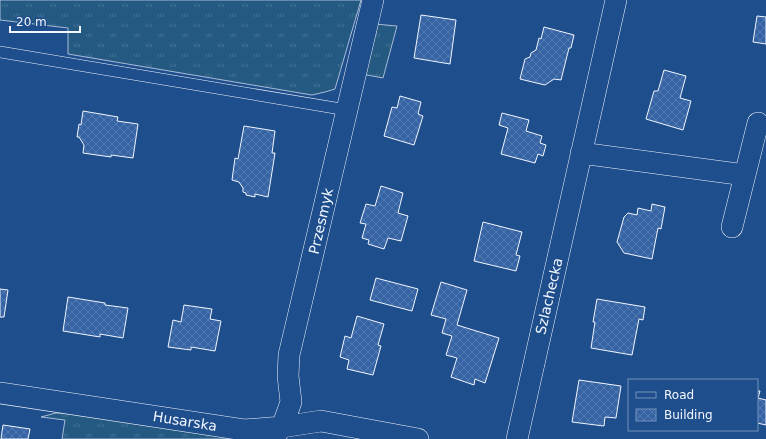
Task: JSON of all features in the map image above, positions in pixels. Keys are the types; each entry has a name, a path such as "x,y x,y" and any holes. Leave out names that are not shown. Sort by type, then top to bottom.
{"street":[{"name":"Przesmyk","path":"277,433 291,402 288,376 289,355 373,0"},
{"name":"Szlachecka","path":"517,439 616,0"},
{"path":"732,227 758,123"},
{"path":"581,153 745,175"},
{"name":"Husarska","path":"0,393 244,430 277,433 321,421 418,439"}],"lane":[{"path":"0,52 347,110"}],"green space":[{"path":"0,0 361,0 335,89 312,95 68,54 68,28 0,20"},
{"path":"375,24 397,26 383,78 362,74"},
{"path":"56,413 78,413 248,439 62,439 65,420 41,417"}],"building":[{"path":"421,15 456,20 450,64 414,58"},
{"path":"757,16 766,17 766,44 753,42"},
{"path":"544,27 574,35 561,80 554,79 545,85 520,79 525,59 530,57 531,53 536,50"},
{"path":"664,70 686,76 680,98 691,101 683,130 646,119 654,91 658,91"},
{"path":"400,96 421,102 418,114 423,116 414,145 384,136 392,107 397,108"},
{"path":"83,111 118,117 117,121 138,124 133,158 83,153 84,145 79,137 77,137"},
{"path":"502,113 529,120 526,131 542,136 540,143 546,145 543,156 538,154 535,163 501,154 508,128 499,125"},
{"path":"244,126 275,131 272,153 275,153 268,197 255,194 255,197 246,195 246,193 243,192 243,188 239,182 232,180 235,158 238,159"},
{"path":"381,186 403,193 398,213 408,216 401,241 388,238 384,249 368,244 369,240 362,238 366,224 360,223 366,204 375,206"},
{"path":"652,204 665,207 661,229 658,228 652,259 624,253 617,242 624,217 628,213 637,215 638,208 651,211"},
{"path":"483,222 522,232 516,255 520,256 516,271 474,261"},
{"path":"376,278 418,289 412,311 370,300"},
{"path":"441,282 467,290 457,325 499,338 485,383 475,379 474,385 451,377 457,358 446,355 452,336 442,333 446,319 431,315"},
{"path":"0,289 8,290 4,317 0,317"},
{"path":"68,297 128,308 123,338 100,334 100,337 63,331"},
{"path":"597,299 645,307 643,320 639,319 632,355 591,348"},
{"path":"184,305 212,309 210,319 221,321 215,351 191,347 191,350 168,347 173,320 181,322"},
{"path":"357,316 384,324 378,345 381,346 373,375 347,369 349,360 340,357 345,336 351,338"},
{"path":"579,380 621,386 616,418 605,417 604,426 572,422"},
{"path":"758,398 766,400 766,425 758,423"},
{"path":"3,425 30,429 28,439 1,439"}]}
